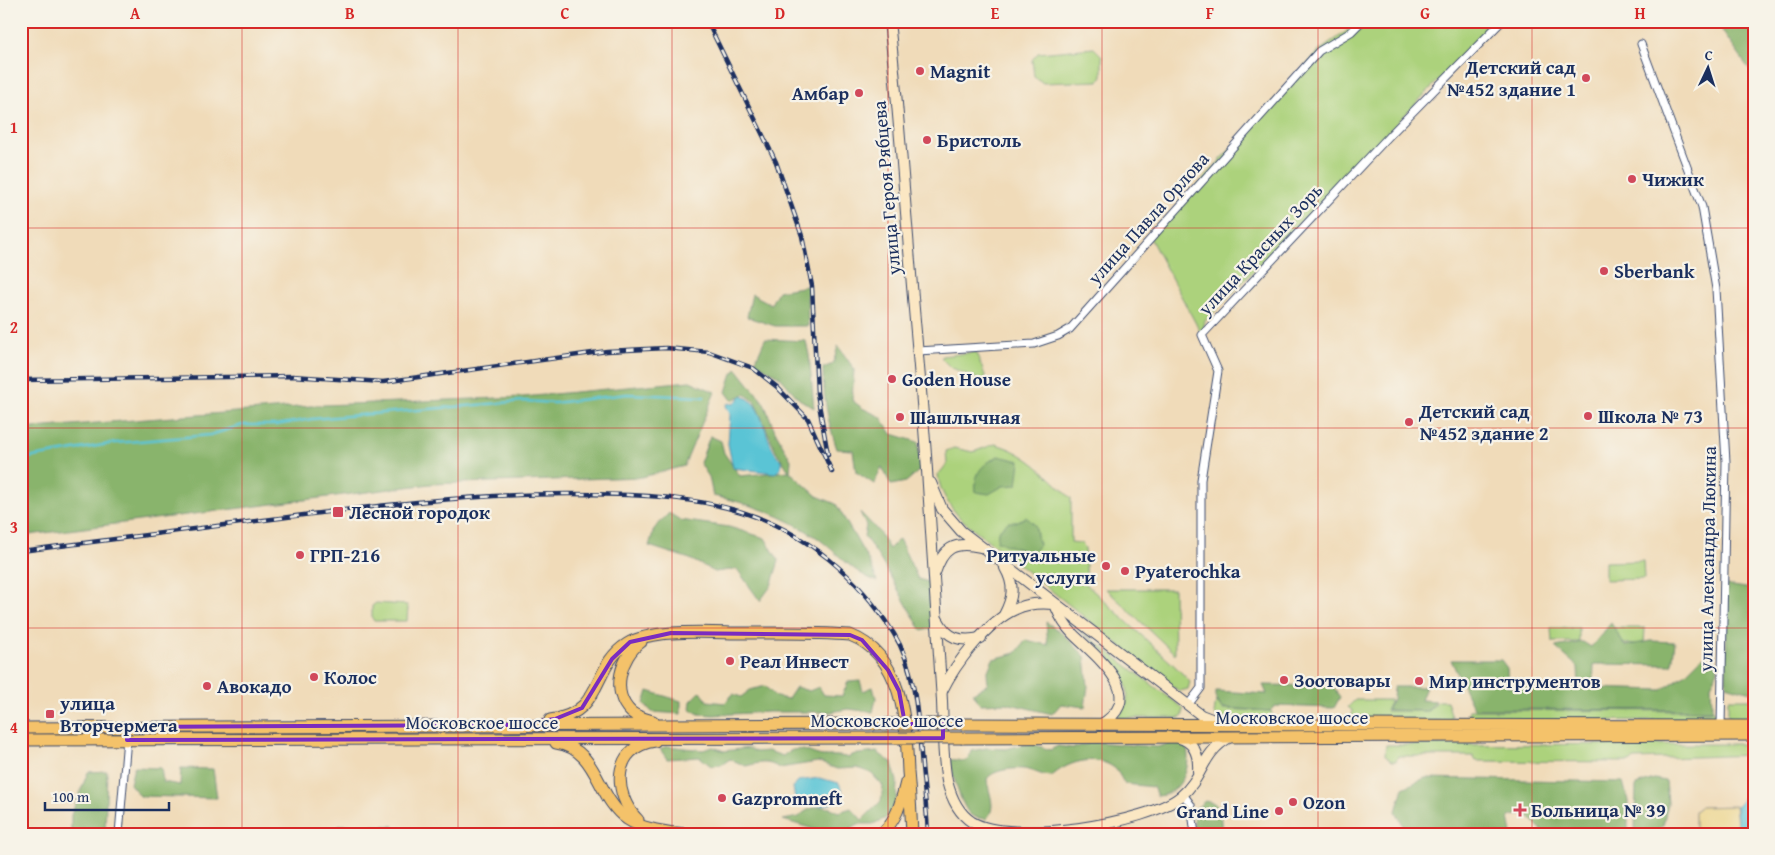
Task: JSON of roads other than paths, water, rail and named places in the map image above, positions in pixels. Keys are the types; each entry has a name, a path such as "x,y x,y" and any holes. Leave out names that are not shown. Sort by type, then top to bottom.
{"main road":[{"name":"улица Героя Рябцева","path":"889,21 899,115 927,470"},
{"path":"927,470 936,497 948,518 983,548 1188,705 1233,730 1208,754 1198,775 1184,794 1168,806 1120,822 1052,830 994,830 970,821 957,808 948,784 944,759 942,692 927,470"},
{"path":"933,578 940,559 949,549 959,544 983,548"},
{"path":"942,692 960,660 1004,616 1010,605 1012,586 1003,564"},
{"path":"1004,616 1027,605 1054,604"},
{"path":"1054,604 1071,632 1101,660 1118,685 1120,694 1116,711 1110,720 1100,725"},
{"path":"937,617 948,636 968,641 981,638"},
{"path":"511,725 555,719 577,712 587,702 620,649 630,642 671,633 828,633 850,635 862,640 878,654 899,691 907,740 912,834"},
{"path":"647,638 634,647 622,668 620,680 624,701 631,712 640,717 680,725"},
{"name":"Московское шоссе","path":"21,728 963,724 1100,725 1233,730 1754,735"},
{"name":"Московское шоссе","path":"21,740 962,738 1163,735 1233,730 1754,726"},
{"path":"1163,735 1182,739 1191,744 1198,761 1198,775"},
{"path":"643,825 628,810 623,800 619,776 623,762 632,752 648,742 678,738"},
{"path":"512,739 564,744 576,749 593,769 620,813 628,820 661,831 686,834"},
{"path":"881,834 891,825 898,811 908,773"}],"street":[{"name":"улица Павла Орлова","path":"918,351 1034,344 1058,336 1070,329 1320,51 1351,32 1362,21"},
{"name":"улица Красных Зорь","path":"1188,705 1201,688 1201,480 1218,371 1202,335 1390,135 1502,21"},
{"name":"улица Александра Люкина","path":"1641,44 1702,207 1716,289 1726,462 1721,726"},
{"path":"119,834 127,727"},
{"path":"1184,794 1191,805 1194,833"}],"water":[{"path":"741,396 749,399 760,414 771,445 781,460 781,469 775,473 733,468 728,444 730,414 726,406 728,403 734,404"},
{"path":"819,778 839,783 843,793 839,799 822,805 795,800 793,787 798,781"},
{"path":"1754,784 1754,834 1738,834 1736,807"}],"waterway":[{"path":"21,459 115,443 210,435 243,425 276,425 312,419 524,401 554,403 627,394 704,397"}],"railway":[{"path":"707,21 776,162 802,236 812,286 817,393 828,455"},
{"path":"21,380 292,376 383,382 607,351 666,348 709,352 753,368 777,387 808,419 832,472"},
{"path":"21,551 352,509 496,496 634,495 700,502 742,512 788,531 829,559 864,594 894,634 908,664 915,698 928,834"}],"place":[{"name":"Magnit","path":"920,71"},
{"name":"Детский сад №452 здание 1","path":"1586,78"},
{"name":"Амбар","path":"859,93"},
{"name":"Бристоль","path":"927,140"},
{"name":"Чижик","path":"1632,179"},
{"name":"Sberbank","path":"1604,271"},
{"name":"Goden House","path":"892,379"},
{"name":"Школа № 73","path":"1588,416"},
{"name":"Шашлычная","path":"900,417"},
{"name":"Детский сад №452 здание 2","path":"1409,422"},
{"name":"Лесной городок","path":"338,512"},
{"name":"ГРП-216","path":"300,555"},
{"name":"Ритуальные услуги","path":"1106,566"},
{"name":"Pyaterochka","path":"1125,571"},
{"name":"Реал Инвест","path":"730,661"},
{"name":"Колос","path":"314,677"},
{"name":"Зоотовары","path":"1284,680"},
{"name":"Мир инструментов","path":"1419,681"},
{"name":"Авокадо","path":"207,686"},
{"name":"улица Вторчермета","path":"50,714"},
{"name":"Gazpromneft","path":"722,798"},
{"name":"Ozon","path":"1293,802"},
{"name":"Больница № 39","path":"1520,810"},
{"name":"Grand Line","path":"1279,811"}]}
